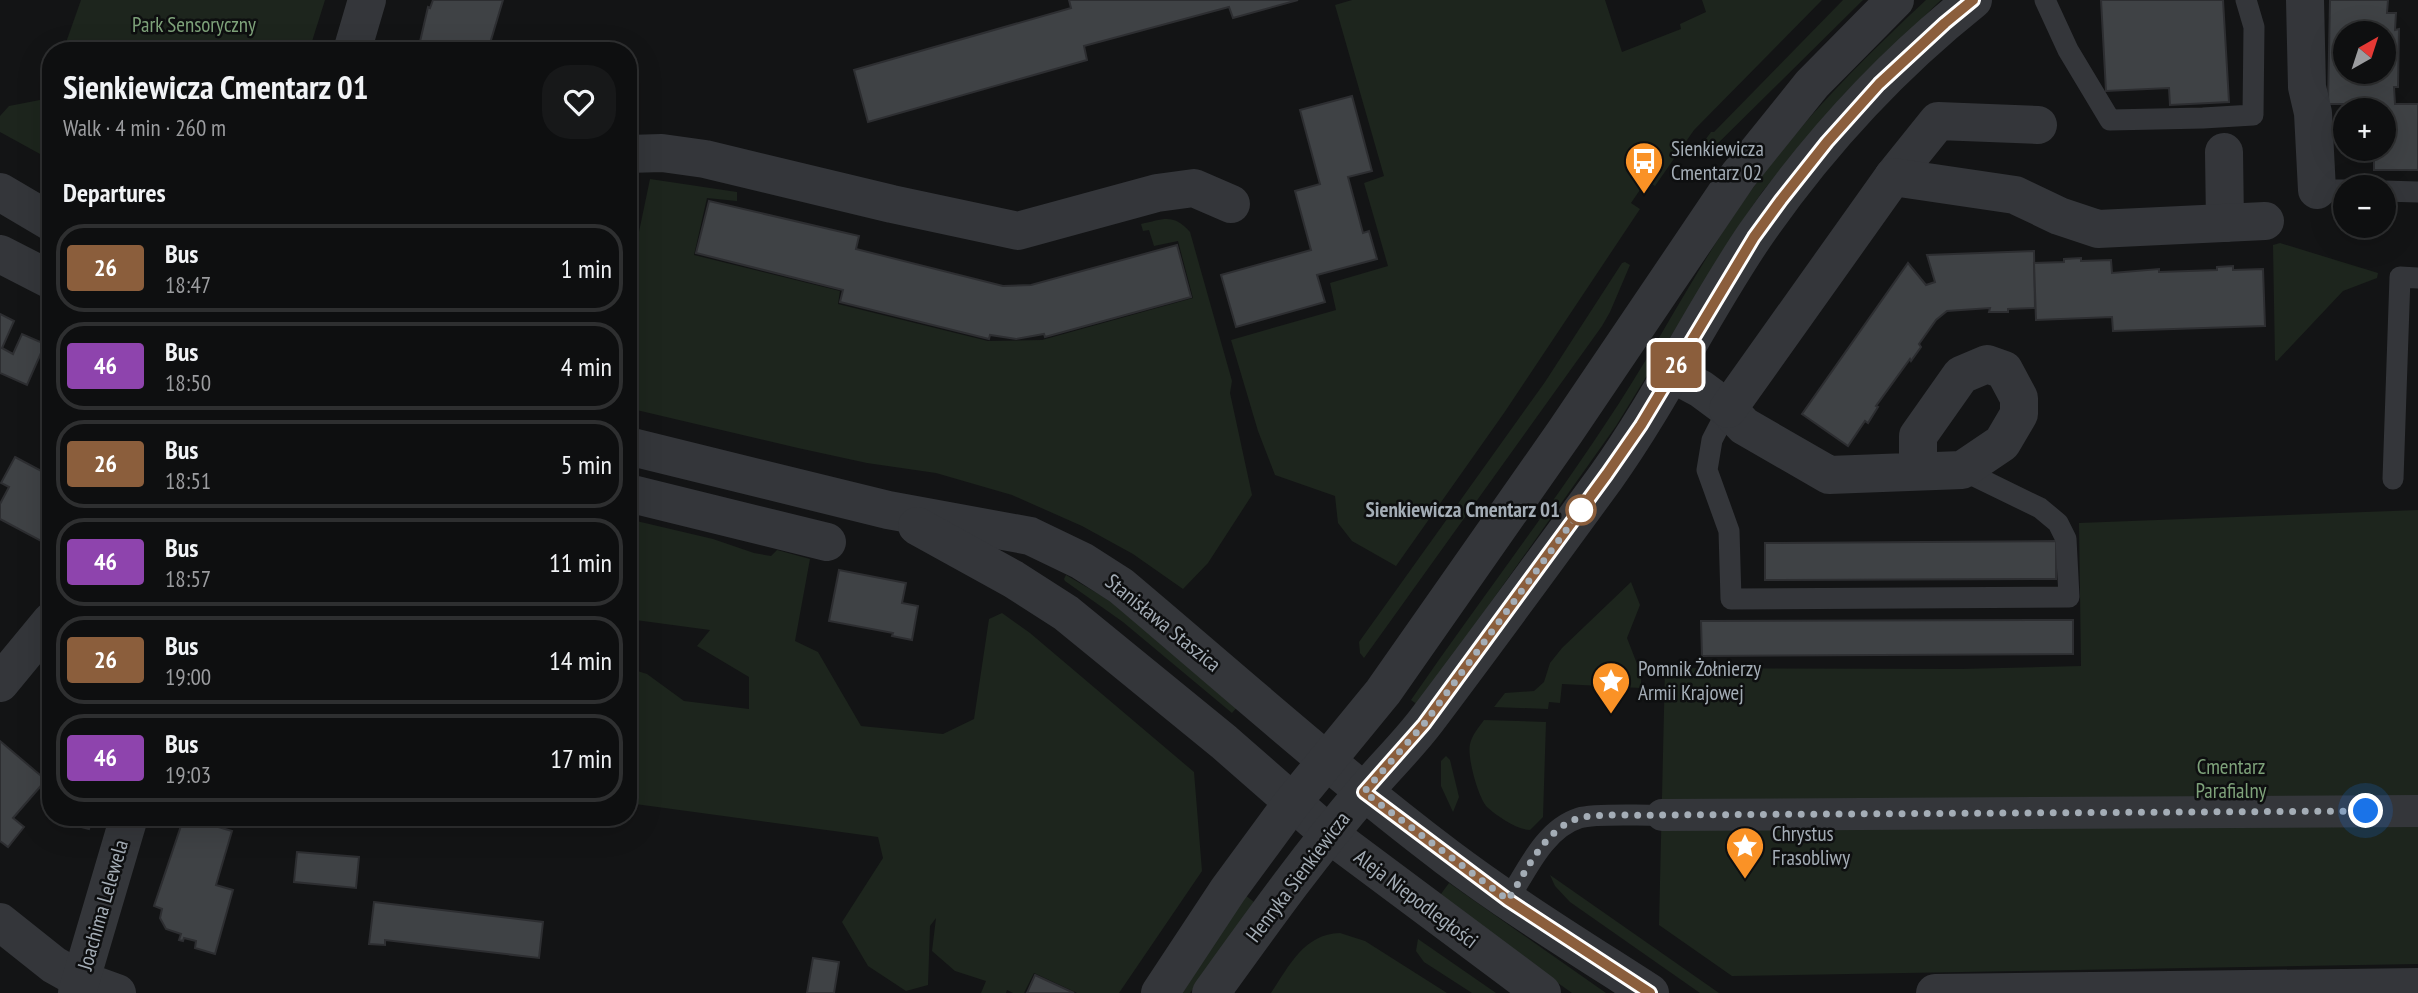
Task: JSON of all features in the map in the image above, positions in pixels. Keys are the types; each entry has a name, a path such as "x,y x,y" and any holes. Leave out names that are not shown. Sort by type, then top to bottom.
{"street":[{"path":"355,42 367,0"},
{"path":"1160,993 1228,890 1292,803 1383,692 1565,432 1738,176 1812,84 1895,0"},
{"name":"Henryka Sienkiewicza","path":"1211,993 1329,834 1424,724 1600,485 1641,425 1754,237 1827,142 1879,84 1973,0"},
{"path":"2305,0 2307,87 2331,190"},
{"path":"1728,408 1892,177 1938,121 2038,125"},
{"path":"2224,152 2225,223"},
{"path":"637,154 662,153 705,159 1018,231 1157,193 1195,188 1231,204"},
{"path":"1892,177 2015,195 2059,216 2098,229 2264,221"},
{"path":"0,192 42,217"},
{"path":"0,254 42,275"},
{"path":"1671,373 1728,408 1744,426 1829,475 1962,470 2002,443 2019,414 2019,398 2004,370 1987,364 1961,375 1917,436 1918,471"},
{"name":"Stanisława Staszica","path":"637,448 888,509 1030,536 1082,561 1121,586 1364,792"},
{"path":"637,495 827,542"},
{"name":"Stanisława Staszica","path":"888,509 1013,579 1066,613 1224,742 1292,803"},
{"path":"0,683 42,632"},
{"path":"1364,792 1508,900 1650,993"},
{"name":"Aleja Niepodległości","path":"1292,803 1329,834 1542,993"},
{"path":"1662,815 2418,811"},
{"name":"Joachima Lelewela","path":"79,986 126,826"},
{"path":"0,922 79,986 117,993"},
{"path":"1935,993 2418,987"}],"lane":[{"path":"2045,0 2068,50 2109,120 2253,115 2254,27 2246,0"},
{"path":"2396,191 2418,192"},
{"path":"2393,479 2399,277 2418,278"},
{"path":"1728,408 1712,440 1707,470 1729,531 1731,599 2069,597 2066,539 2058,523 2040,508 1962,470"},
{"path":"1508,900 1548,839 1562,826 1580,818 1662,815"}],"green space":[{"name":"Park Sensoryczny","path":"81,0 325,0 312,42 66,42"},
{"path":"1352,0 1605,0 1622,52 1681,29 1680,24 1706,12 1702,0 1822,0 1694,130 1655,186 1646,181 1631,203 1640,209 1504,413 1396,566 1352,541 1338,523 1335,496 1275,475 1258,431 1231,340 1336,310 1330,283 1388,266 1364,183 1384,176 1335,5"},
{"path":"1843,0 1863,0 1706,155 1700,151 1711,132 1714,132"},
{"path":"1926,0 1941,0 1844,94 1762,192 1616,426 1418,705 1411,700 1606,423 1719,237 1761,177 1840,85"},
{"path":"42,100 42,155 0,132 0,116 9,106"},
{"path":"650,179 737,192 737,201 707,198 694,255 840,291 838,304 988,341 1042,340 1193,298 1178,241 1154,246 1149,230 1143,231 1141,224 1168,219 1178,222 1190,232 1232,381 1230,393 1252,495 1208,563 1183,589 1133,554 1082,526 1012,495 936,473 867,463 637,410 637,241"},
{"path":"2280,243 2378,273 2377,278 2343,291 2277,361 2273,245"},
{"path":"1625,262 1630,265 1602,326 1364,658 1360,653 1359,642 1545,382"},
{"name":"Cmentarz Parafialny","path":"2418,510 2418,964 1732,976 1659,925 1665,668 1961,669 2081,666 2079,523"},
{"path":"637,521 713,539 754,553 771,556 777,550 810,559 795,641 818,652 861,726 943,734 974,719 989,619 1002,613 1030,633 1194,772 1202,871 1119,993 1077,993 1034,973 1024,993 1007,990 1006,993 981,993 986,981 955,971 932,951 936,918 930,926 928,985 906,991 868,966 842,922 883,858 878,837 637,804 637,671 647,674 684,701 749,709 749,677 697,646 710,630 637,620"},
{"path":"1066,575 1114,603 1238,706 1232,713 1123,622 1065,581"},
{"path":"1631,582 1640,605 1627,638 1641,674 1641,688 1562,684 1560,703 1549,702 1548,709 1494,707 1505,693 1534,691 1544,682 1550,663 1562,648"},
{"path":"1484,720 1546,722 1543,817 1530,830 1513,825 1496,814 1487,807 1480,795 1472,767 1470,744"},
{"path":"1446,756 1450,760 1459,797 1453,812 1441,786 1441,761"},
{"path":"1550,875 1719,993 1700,993 1570,902 1555,886"},
{"path":"1449,883 1606,993 1572,993 1438,898"},
{"path":"1240,891 1254,902 1190,993 1180,993"},
{"path":"1340,933 1365,941 1447,993 1271,993 1291,962 1307,945 1327,935"},
{"path":"1418,939 1496,993 1472,993 1424,962 1416,951"}],"building":[{"path":"433,0 503,0 490,42 420,42 428,7 430,8"},
{"path":"1069,0 1298,0 1233,18 1229,7 1084,46 1087,60 868,122 854,70 1071,8"},
{"path":"2101,0 2223,0 2229,102 2170,105 2169,88 2106,91"},
{"path":"2330,0 2388,0 2387,13 2396,13 2396,21 2333,21 2333,84 2396,84 2396,30 2399,29 2398,87 2394,87 2395,98 2333,98 2333,104 2328,104"},
{"path":"1352,96 1372,171 1348,177 1363,233 1369,231 1377,259 1317,275 1325,302 1236,327 1221,275 1311,250 1295,191 1320,184 1300,110"},
{"path":"2396,104 2418,104 2418,170 2374,170 2374,161 2396,161"},
{"path":"709,201 859,236 856,249 1003,286 1031,285 1177,245 1191,297 1045,337 1044,334 1016,339 990,335 989,339 840,302 843,290 696,253"},
{"path":"2034,251 2035,308 2008,309 2008,312 1989,312 1990,308 1947,311 1936,320 1919,344 1921,347 1876,406 1878,407 1868,423 1865,421 1848,446 1802,414 1908,263 1926,285 1935,282 1927,255"},
{"path":"2081,258 2081,261 2111,260 2112,273 2159,269 2159,272 2217,270 2217,267 2233,266 2233,270 2263,269 2265,326 2113,331 2112,317 2036,320 2034,263 2064,262 2064,259"},
{"path":"0,314 14,321 2,348 13,354 22,334 42,343 42,351 27,385 0,373"},
{"path":"15,457 42,471 41,541 0,519 0,504 9,487 1,483"},
{"path":"2056,541 2056,579 1765,580 1765,543"},
{"path":"839,570 906,583 902,603 918,606 912,640 892,636 893,633 829,621"},
{"path":"2073,620 2073,654 1702,656 1701,621"},
{"path":"0,741 42,777 42,785 13,818 24,827 8,847 0,841"},
{"path":"181,826 215,826 232,831 216,885 233,890 215,954 195,948 196,941 184,938 183,941 179,940 181,934 166,929 160,918 162,909 154,906"},
{"path":"297,852 359,857 356,888 294,882"},
{"path":"374,902 543,922 539,958 385,940 385,945 369,944"},
{"path":"813,958 839,962 834,993 807,993"},
{"path":"1035,975 1074,993 1027,993"}],"bus line":[{"name":"26","path":"1650,993 1508,900 1364,792 1424,724 1607,474 1641,425 1754,237 1781,200 1827,142 1879,84 1973,0"}],"place":[{"name":"Sienkiewicza Cmentarz 02","path":"1644,195"},
{"name":"Sienkiewicza Cmentarz 01","path":"1581,510"},
{"name":"Pomnik Żołnierzy Armii Krajowej","path":"1611,715"},
{"name":"Chrystus Frasobliwy","path":"1745,880"}],"route":[{"path":"1581,510 1424,724 1364,792 1508,900 1548,839 1562,826 1580,818 1662,815 2366,811"}]}
